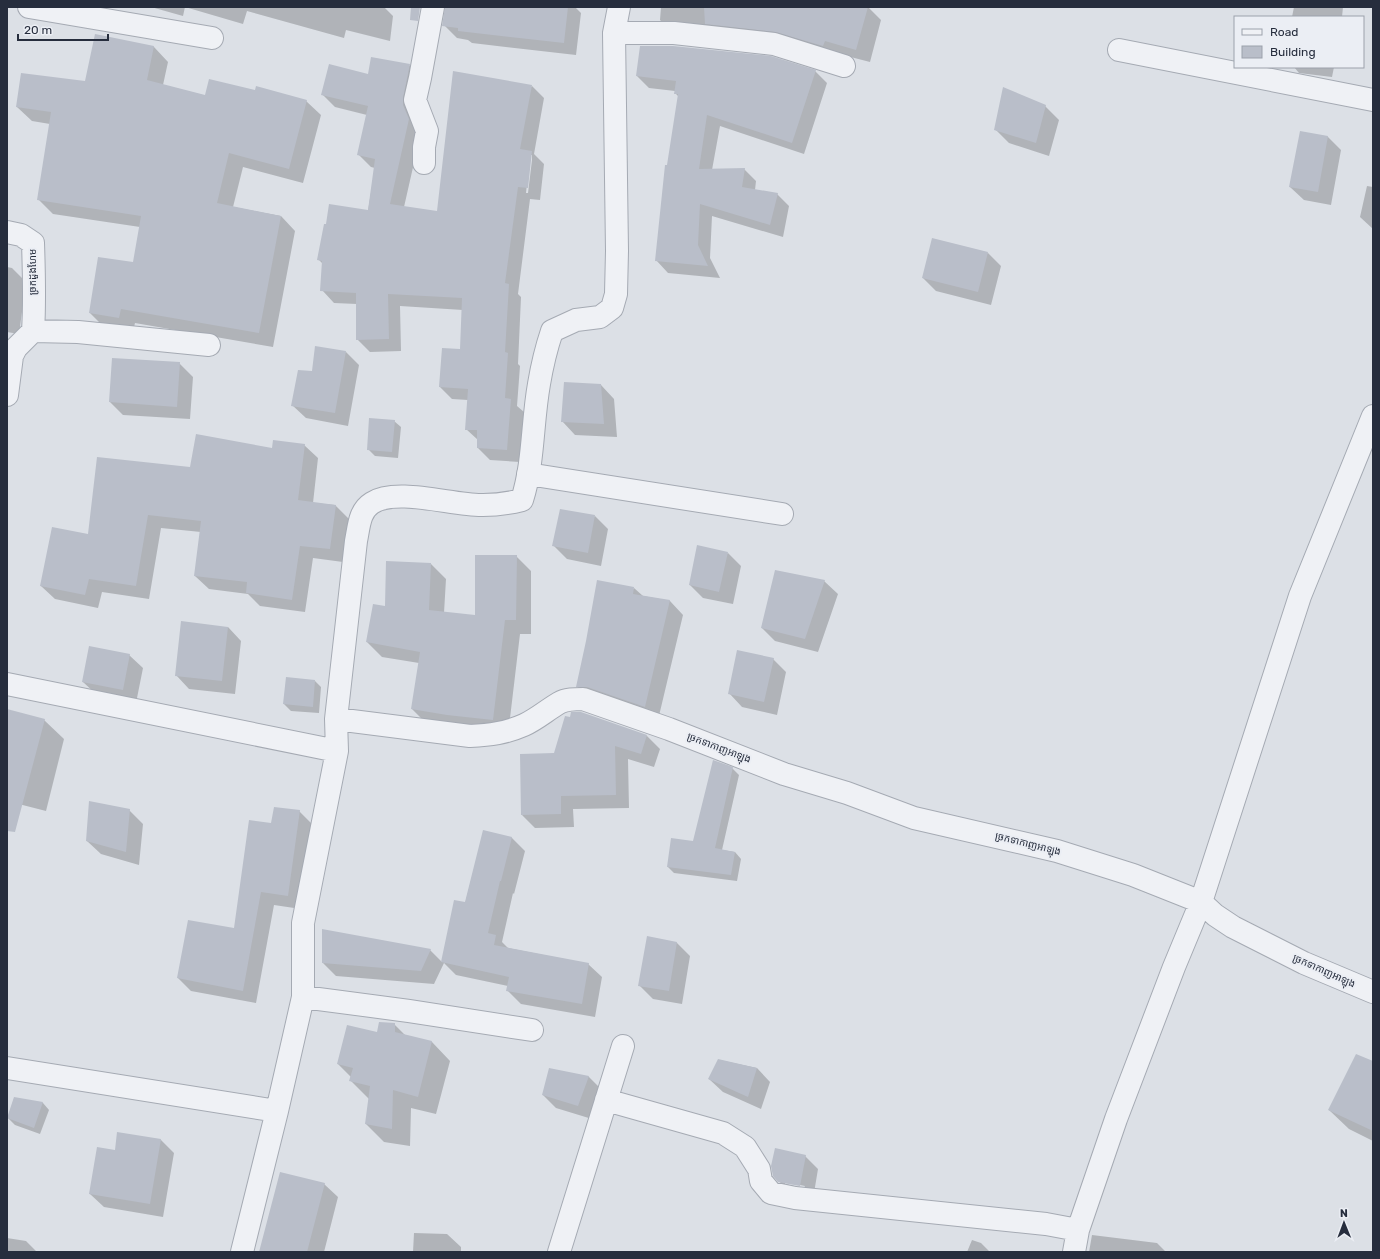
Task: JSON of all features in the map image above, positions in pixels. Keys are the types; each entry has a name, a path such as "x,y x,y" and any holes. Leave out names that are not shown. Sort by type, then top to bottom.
{"street":[{"path":"29,7 212,38"},
{"path":"424,163 424,147 427,131 415,100 433,7"},
{"path":"242,1252 277,1111 303,997 303,923 337,751 336,720 356,541 361,516 371,503 388,496 412,497 482,505 507,504 522,500 527,486 538,385 545,353 552,331 576,320 600,317 612,308 616,294 617,251 614,34 619,7"},
{"path":"614,34 674,33 774,44 844,66"},
{"path":"1119,50 1373,100"},
{"name":"ច្រកដួងហែម","path":"7,232 21,235 33,243 35,274 33,296 33,331"},
{"path":"7,395 12,356 16,348 33,331 78,332 209,345"},
{"path":"1074,1252 1078,1230 1116,1119 1171,974 1201,902 1300,596 1373,416"},
{"path":"528,474 782,514"},
{"path":"7,684 337,751"},
{"name":"ច្រកទាកាញអាឡុង","path":"336,720 470,736 491,735 506,732 525,724 542,715 559,703 569,700 583,699 669,729 784,774 847,794 914,818 1057,851 1133,875 1201,902 1215,915 1233,927 1304,963 1373,992"},
{"path":"303,997 409,1011 532,1030"},
{"path":"560,1252 623,1046"},
{"path":"7,1068 277,1111"},
{"path":"606,1100 723,1133 745,1147 759,1169 761,1181 771,1193 795,1198 1039,1223 1078,1230"}],"building":[{"path":"411,7 420,7 418,21 410,20"},
{"path":"445,7 568,7 564,43 458,31 458,28 442,26"},
{"path":"704,7 868,7 856,50 825,41 823,46 775,32 705,24"},
{"path":"95,34 154,46 147,80 205,95 209,79 255,90 256,86 307,100 289,169 229,153 217,203 281,216 259,333 121,309 119,318 89,313 98,257 133,262 141,216 37,200 51,112 16,107 21,73 85,81"},
{"path":"640,46 673,46 771,56 816,70 792,143 707,115 699,169 745,168 742,187 778,193 770,225 700,204 698,245 708,266 655,261 665,165 667,165 678,94 674,94 676,81 636,76"},
{"path":"371,57 410,64 403,98 403,105 409,119 390,204 437,211 453,71 532,85 520,149 532,151 528,188 518,187 505,283 509,284 505,352 508,353 505,398 511,399 507,450 477,448 477,430 465,430 468,389 439,387 442,348 460,349 462,298 388,294 389,339 356,340 356,293 320,291 322,261 317,260 324,224 326,224 329,204 368,210 375,159 357,155 368,106 321,95 329,64 368,74"},
{"path":"1003,87 1046,105 1036,143 994,130"},
{"path":"1300,131 1328,136 1318,192 1289,187"},
{"path":"932,238 988,252 978,292 922,278"},
{"path":"315,346 346,351 335,413 291,406 298,370 312,371"},
{"path":"112,358 180,362 177,407 109,402"},
{"path":"564,382 601,384 604,424 561,422"},
{"path":"369,418 395,420 392,452 367,450"},
{"path":"196,434 272,448 273,440 305,444 298,500 336,505 330,549 300,546 292,600 246,593 247,582 194,576 201,521 148,515 136,586 89,579 85,595 40,586 52,527 88,534 97,457 190,467"},
{"path":"560,509 595,515 588,553 552,546"},
{"path":"697,545 728,552 719,592 689,585"},
{"path":"475,555 517,555 516,620 505,620 493,720 411,709 420,652 366,642 373,604 385,606 386,561 431,563 429,610 475,615"},
{"path":"775,570 825,580 805,639 761,628"},
{"path":"597,580 634,587 633,594 670,600 645,707 587,687 576,687"},
{"path":"181,621 228,627 222,681 175,676"},
{"path":"89,646 130,654 123,690 82,682"},
{"path":"737,650 774,658 764,702 728,694"},
{"path":"286,677 315,680 313,707 283,704"},
{"path":"7,709 45,719 15,832 7,831"},
{"path":"571,712 581,712 647,735 641,754 615,746 616,795 561,796 561,814 521,815 520,754 554,753 565,716 570,717"},
{"path":"713,760 733,767 715,848 735,852 731,875 667,867 671,838 693,841"},
{"path":"89,801 130,809 126,852 86,841"},
{"path":"274,807 300,810 288,896 261,892 243,991 177,978 188,920 234,928 249,820 271,823"},
{"path":"483,830 512,837 488,933 496,935 494,945 589,963 582,1004 506,991 509,977 441,962 454,900 465,902"},
{"path":"322,929 431,949 421,971 322,963"},
{"path":"647,936 677,942 669,991 638,986"},
{"path":"379,1022 395,1023 395,1032 432,1041 418,1097 393,1090 392,1129 365,1124 370,1086 349,1081 353,1068 337,1064 347,1025 377,1032"},
{"path":"1356,1054 1373,1061 1373,1131 1328,1110"},
{"path":"718,1059 757,1068 748,1097 708,1079"},
{"path":"549,1068 589,1076 578,1106 542,1095"},
{"path":"14,1097 43,1102 34,1128 7,1118"},
{"path":"117,1132 161,1139 150,1204 89,1194 97,1147 115,1150"},
{"path":"775,1148 806,1155 800,1186 778,1182 773,1176 771,1166"},
{"path":"280,1172 325,1183 307,1252 259,1252"}]}
